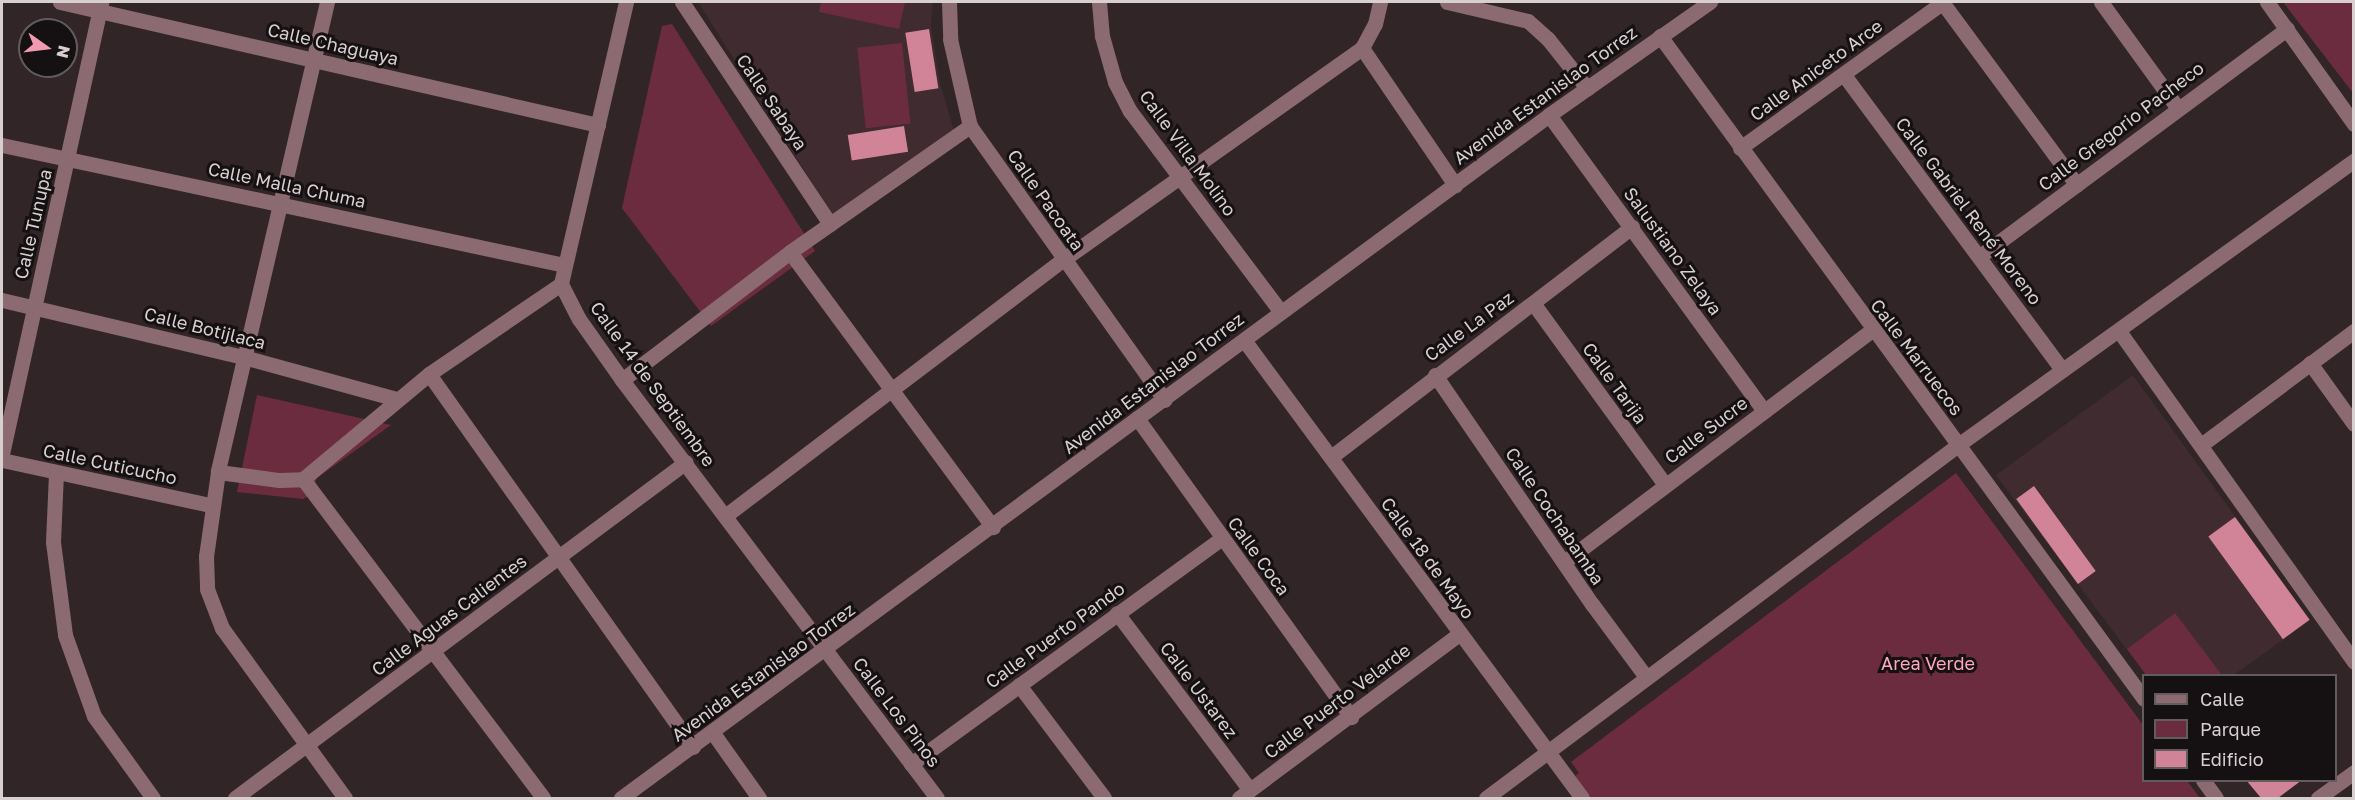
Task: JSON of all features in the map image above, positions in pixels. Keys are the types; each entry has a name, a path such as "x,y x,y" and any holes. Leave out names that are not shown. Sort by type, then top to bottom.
{"street":[{"name":"Calle Chaguaya","path":"60,2 100,6 314,59 598,124"},
{"path":"327,2 247,358 211,505 207,589 222,628 305,747 345,798"},
{"path":"218,472 279,480 303,479 429,374 561,284 626,2"},
{"name":"Calle Sabaya","path":"682,2 830,224"},
{"name":"Calle Pacoata","path":"949,2 950,39 970,126 1165,400"},
{"name":"Calle Villa Molino","path":"1099,2 1102,36 1115,82 1130,111 1281,312"},
{"path":"725,516 1064,259 1181,179 1362,48 1376,24 1380,2"},
{"path":"1448,2 1528,21 1548,39 1587,88"},
{"name":"Avenida Estanislao Torrez","path":"621,798 826,650 1549,115 1710,2"},
{"path":"1943,2 2077,184"},
{"name":"Calle Aniceto Arce","path":"1740,148 1943,2"},
{"path":"2101,2 2177,107"},
{"path":"2267,2 2354,124"},
{"name":"Calle Tunupa","path":"2,454 100,6"},
{"name":"Calle Gregorio Pacheco","path":"1980,256 2177,107 2287,29"},
{"name":"Calle Marruecos","path":"1660,36 1872,330 2142,696"},
{"path":"1362,48 1455,185"},
{"name":"Calle Gabriel René Moreno","path":"1844,75 1980,256 2062,370"},
{"name":"Salustiano Zelaya","path":"1549,115 1764,411"},
{"path":"622,380 790,252 970,126"},
{"name":"Calle Malla Chuma","path":"2,145 282,203 564,266"},
{"path":"1486,798 1959,445 2354,160"},
{"name":"Calle La Paz","path":"1330,457 1632,227"},
{"path":"790,252 891,392 993,527"},
{"name":"Calle 14 de Septiembre","path":"561,284 579,319 622,380 826,650"},
{"name":"Calle Botijlaca","path":"2,300 247,358 397,399"},
{"name":"Calle Tarija","path":"1533,303 1665,485"},
{"name":"Calle Sucre","path":"1564,562 1872,330"},
{"path":"2119,331 2354,662"},
{"path":"2200,445 2354,331"},
{"name":"Calle 18 de Mayo","path":"1244,340 1582,798"},
{"path":"2310,363 2354,424"},
{"path":"429,374 556,558 693,747"},
{"name":"Calle Cochabamba","path":"1435,375 1646,677"},
{"name":"Calle Coca","path":"1137,418 1351,717"},
{"name":"Calle Cuticucho","path":"2,460 211,505"},
{"name":"Calle Aguas Calientes","path":"234,798 431,654 686,462"},
{"path":"57,473 53,542 65,635 94,716 153,798"},
{"path":"303,479 431,654 543,798"},
{"name":"Calle Puerto Pando","path":"911,764 1222,538"},
{"name":"Calle Ustarez","path":"1117,613 1244,794"},
{"name":"Calle Puerto Velarde","path":"1244,794 1351,717 1459,634"},
{"name":"Calle Los Pinos","path":"826,650 936,798"},
{"path":"1019,685 1104,798"},
{"path":"713,733 759,798"},
{"path":"2318,798 2354,772"},
{"path":"2204,782 2216,798"}],"shaded area":[{"path":"698,2 933,2 931,25 940,84 956,137 836,221"},
{"path":"2133,375 2310,620 2235,674 2145,674 1996,475"}],"green space":[{"path":"821,2 905,2 899,29 819,12"},
{"path":"2283,2 2353,2 2353,93"},
{"path":"672,24 815,251 711,326 622,208 662,26"},
{"path":"902,43 910,124 866,128 857,48"},
{"path":"257,395 391,425 317,478 311,495 303,499 237,492"},
{"name":"Area Verde","path":"1956,473 2142,724 2142,782 2188,782 2200,798 1591,798 1575,776 1579,773 1571,762"},
{"path":"2175,613 2221,674 2145,674 2127,649"}],"building":[{"path":"929,29 938,88 915,92 905,33"},
{"path":"904,126 908,152 852,161 848,135"},
{"path":"2034,486 2096,571 2078,584 2016,499"},
{"path":"2235,517 2310,620 2283,639 2208,536"},
{"path":"2248,782 2299,782 2278,798 2261,798"}]}
